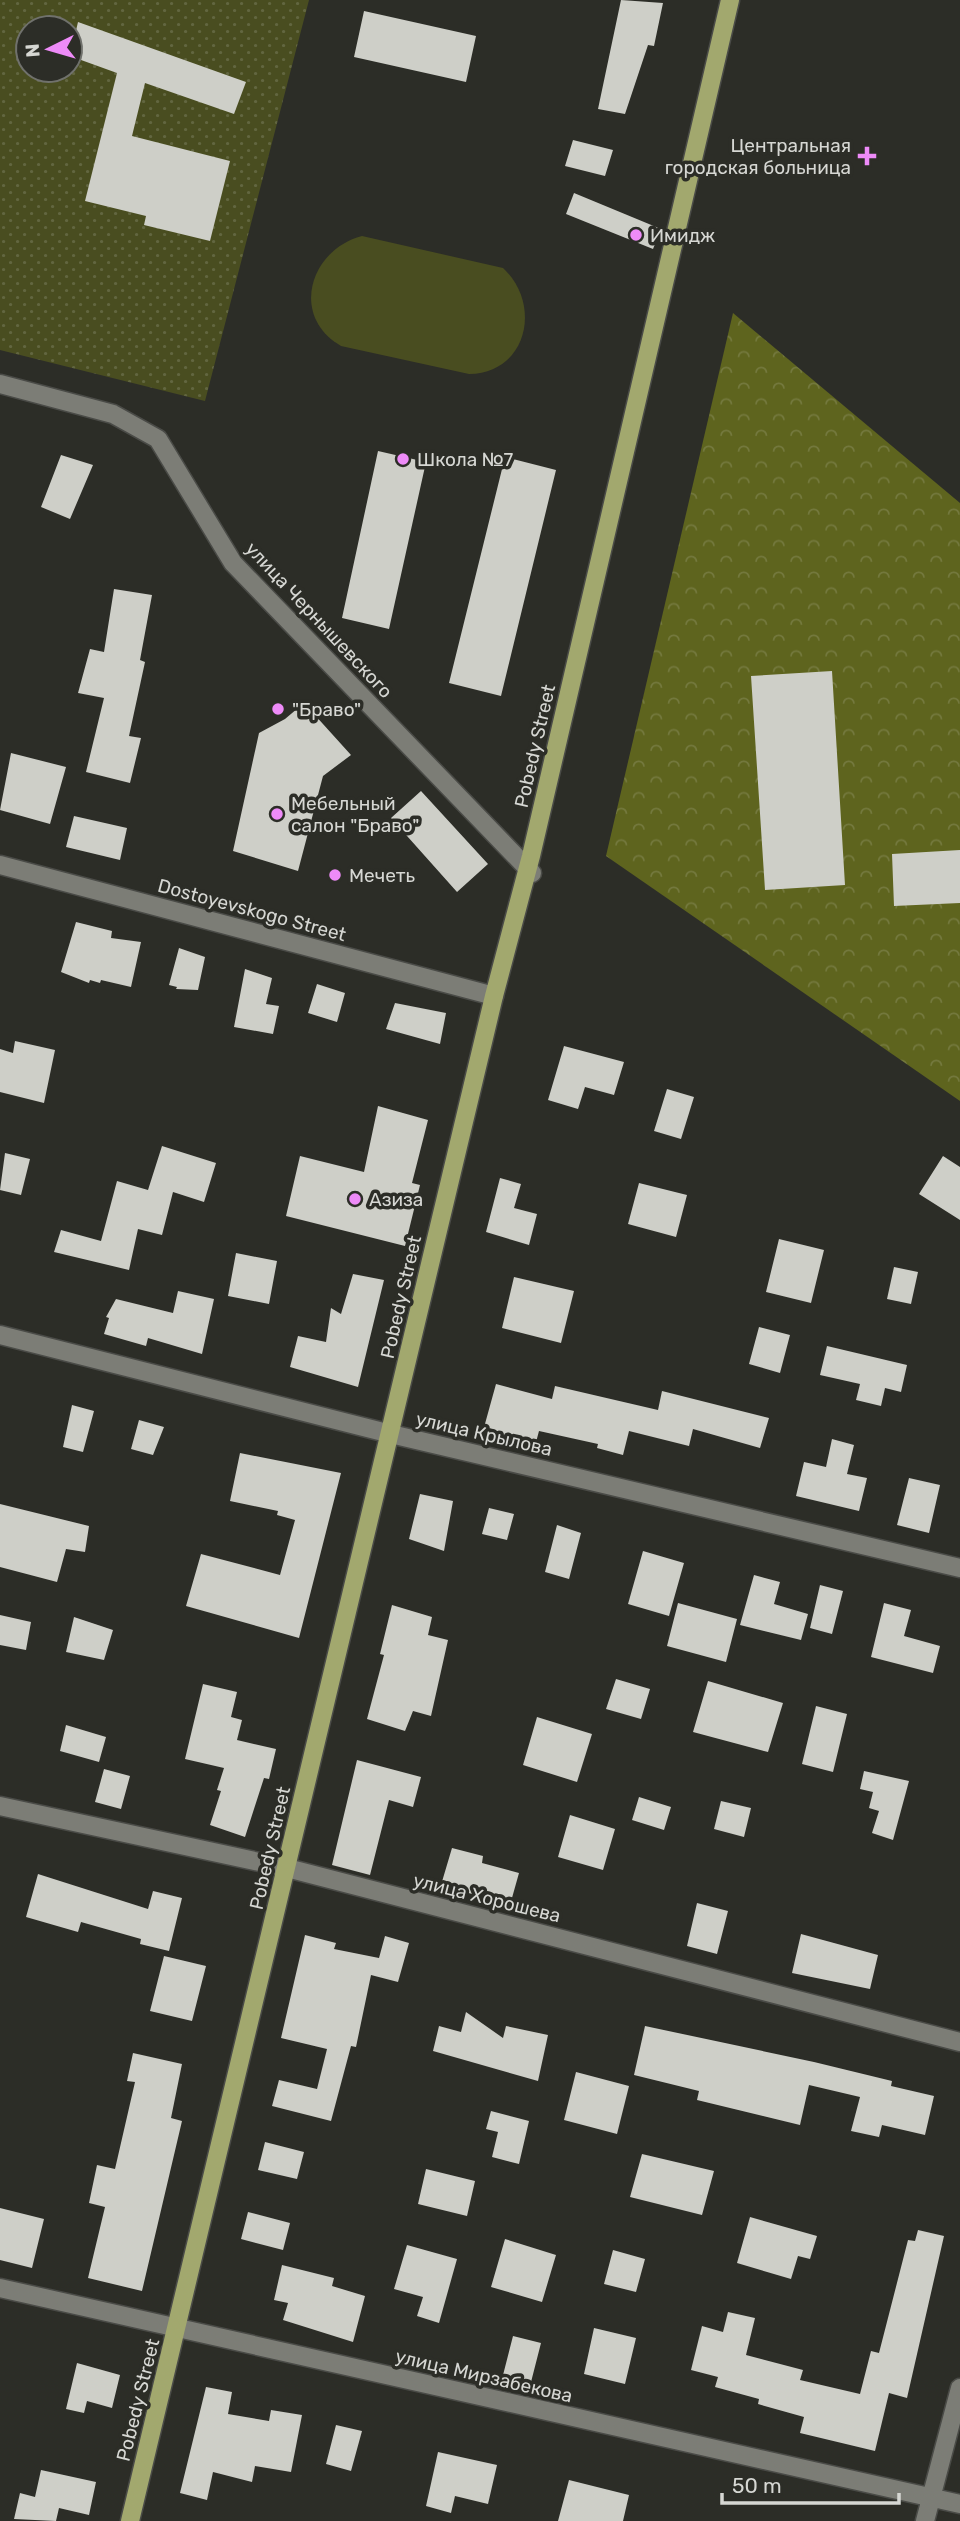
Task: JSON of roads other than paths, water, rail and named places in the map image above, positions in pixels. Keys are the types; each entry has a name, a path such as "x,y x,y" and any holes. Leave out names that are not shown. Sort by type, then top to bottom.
{"main road":[{"name":"Pobedy Street","path":"136,2521 494,996 530,871 730,0"},
{"name":"Pobedy Street","path":"392,1434 530,871 736,0"},
{"name":"Pobedy Street","path":"130,2521 179,2330"}],"street":[{"name":"улица Чернышевского","path":"0,384 113,414 158,439 233,563 530,871"},
{"name":"Dostoyevskogo Street","path":"0,865 494,996"},
{"name":"улица Крылова","path":"0,1335 392,1434 960,1568"},
{"name":"улица Хорошева","path":"0,1806 289,1869 960,2042"},
{"name":"улица Мирзабекова","path":"0,2288 960,2504"},
{"path":"925,2521 960,2388"}],"place":[{"name":"Центральная городская больница","path":"867,156"},
{"name":"Имидж","path":"636,235"},
{"name":"Школа №7","path":"403,459"},
{"name":"\"Браво\"","path":"278,709"},
{"name":"Мебельный салон \"Браво\"","path":"277,814"},
{"name":"Мечеть","path":"335,875"},
{"name":"Азиза","path":"355,1199"}]}
